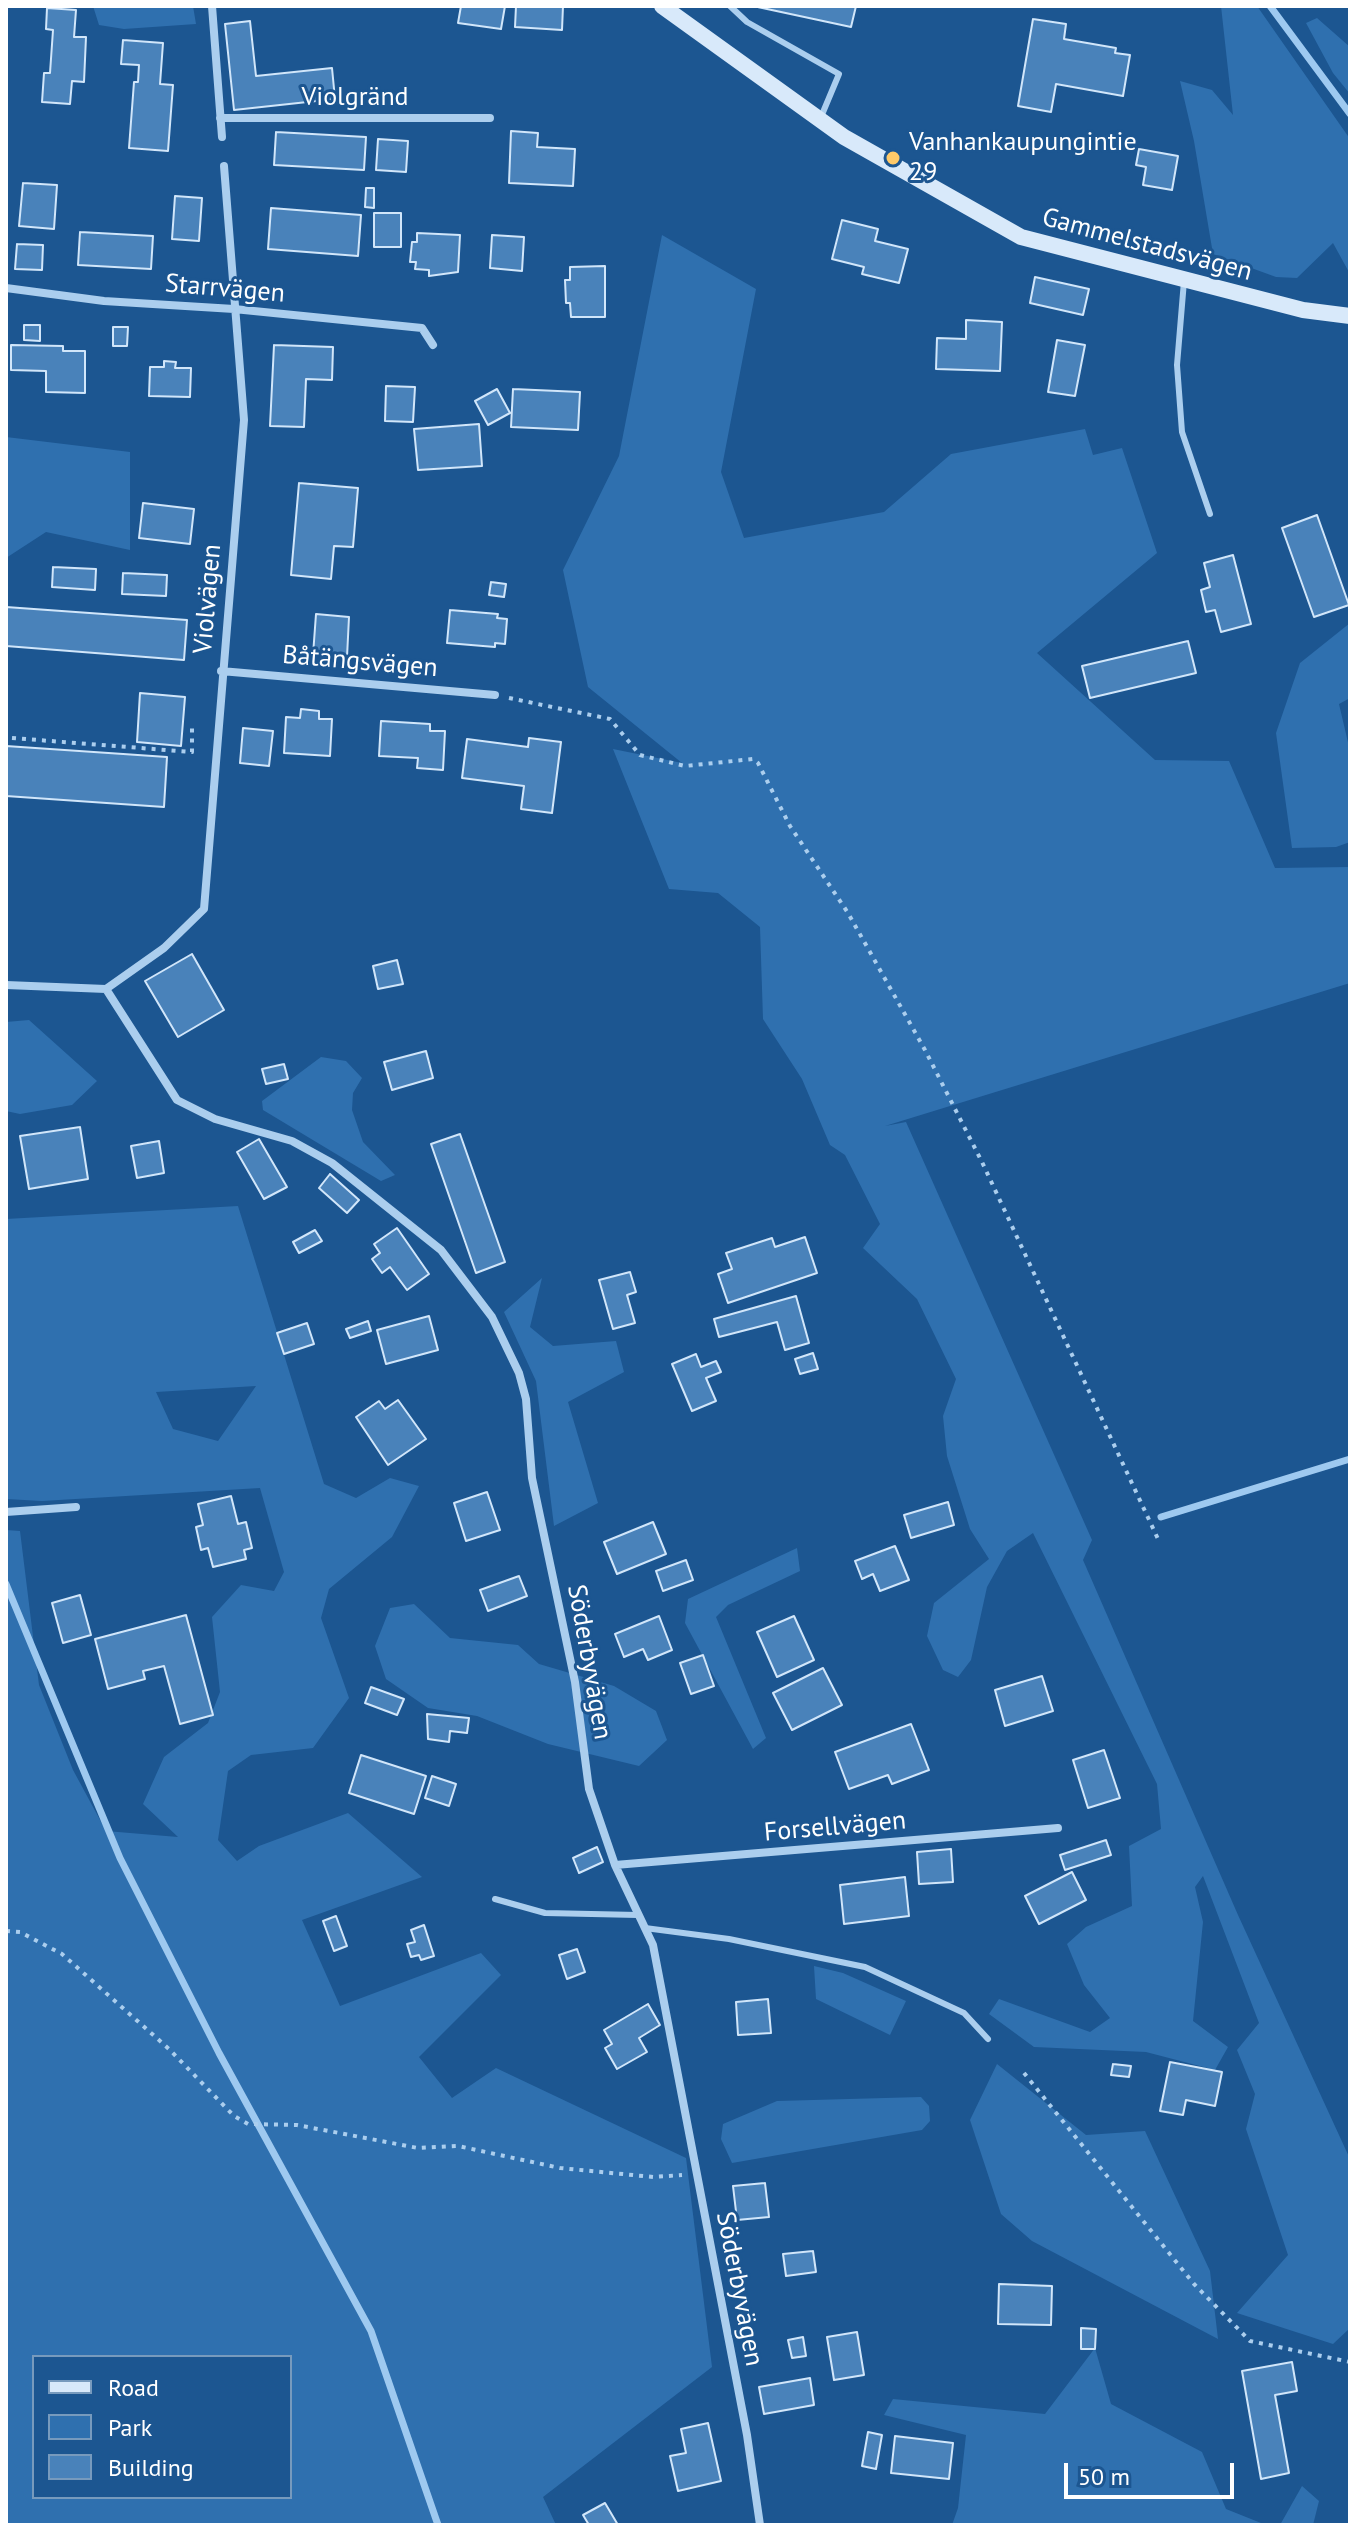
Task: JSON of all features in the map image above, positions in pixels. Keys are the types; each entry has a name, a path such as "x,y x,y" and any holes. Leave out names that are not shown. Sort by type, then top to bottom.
{"street":[{"path":"212,6 222,137"},
{"name":"Gammelstadsvägen","path":"662,6 844,137 1021,237 1303,310 1350,316"},
{"name":"Violgränd","path":"220,118 490,118"},
{"name":"Violvägen","path":"106,989 164,948 204,909 221,671 244,420 224,166"},
{"name":"Starrvägen","path":"6,288 104,301 234,309 422,328 433,345"},
{"name":"Båtängsvägen","path":"221,671 495,695"},
{"path":"6,985 106,989"},
{"name":"Söderbyvägen","path":"106,989 177,1100 215,1119 292,1141 332,1163 441,1250 492,1317 519,1373 526,1399 532,1478 575,1682 589,1789 615,1865 653,1945 747,2435 760,2525"},
{"path":"6,1512 76,1507"},
{"name":"Forsellvägen","path":"615,1865 1058,1828"}],"lane":[{"path":"730,6 747,22 839,74 820,120"},
{"path":"1184,281 1177,365 1182,432 1210,514"},
{"path":"495,1899 545,1913 638,1915"},
{"path":"645,1928 729,1939 865,1967 964,2013 988,2039"}],"path":[{"path":"495,695 610,719 640,755 685,766 753,759 758,763 790,826 848,913 925,1050 982,1162 1158,1539"},
{"path":"12,738 192,752 192,723"},
{"path":"6,1931 20,1932 62,1954 169,2049 234,2116 248,2124 297,2125 418,2148 458,2146 560,2168 653,2177 696,2174"},
{"path":"1024,2073 1194,2284 1250,2341 1350,2362"}],"green space":[{"path":"93,6 193,6 196,24 124,29 99,25"},
{"path":"1221,6 1257,6 1350,139 1350,274 1333,243 1297,278 1276,277 1213,254 1194,141 1180,81 1212,90 1233,115"},
{"path":"1317,18 1350,47 1350,94 1333,73 1306,23"},
{"path":"662,235 756,289 721,472 744,538 884,512 951,454 1085,429 1093,455 1122,448 1157,553 1037,653 1155,760 1229,761 1275,868 1350,867 1350,983 885,1126 906,1122 1092,1540 1083,1560 1238,1915 1350,2159 1350,2328 1333,2344 1237,2313 1288,2255 1246,2129 1255,2094 1237,2050 1259,2023 1203,1876 1195,1887 1203,1922 1193,2021 1228,2047 1215,2070 1146,2052 1034,2047 989,2014 999,1999 1090,2032 1110,2018 1084,1985 1067,1944 1086,1927 1132,1906 1129,1846 1161,1829 1157,1784 1033,1533 1007,1551 987,1587 971,1660 958,1677 943,1670 927,1636 934,1603 989,1559 970,1529 947,1456 943,1416 956,1379 917,1299 863,1248 880,1224 845,1155 830,1145 802,1079 763,1019 760,927 718,893 669,889 613,749 682,763 588,687 563,570 619,456"},
{"path":"6,437 130,452 130,550 46,532 6,558"},
{"path":"1350,623 1350,698 1339,704 1350,751 1350,842 1336,847 1292,848 1276,733 1300,663"},
{"path":"29,1020 97,1081 72,1105 20,1114 6,1111 6,1022"},
{"path":"321,1057 346,1061 362,1078 353,1093 352,1110 363,1142 395,1175 381,1181 263,1110 262,1101"},
{"path":"238,1206 324,1484 356,1498 390,1478 419,1486 392,1537 329,1589 321,1618 349,1698 313,1748 251,1755 228,1771 218,1840 237,1861 259,1846 348,1813 422,1877 302,1920 340,2006 481,1953 501,1975 419,2057 452,2098 496,2068 686,2158 712,2367 543,2497 556,2525 6,2525 6,1530 20,1531 39,1685 73,1770 106,1831 178,1837 143,1804 164,1757 208,1723 220,1692 212,1617 241,1585 274,1591 284,1572 260,1488 42,1501 6,1499 6,1219","holes":["256,1386 218,1441 173,1429 156,1392"]},
{"path":"542,1278 530,1327 553,1346 616,1341 624,1372 568,1402 598,1503 554,1526 536,1381 504,1312"},
{"path":"797,1548 800,1571 728,1605 716,1617 766,1738 753,1749 685,1623 688,1599"},
{"path":"414,1604 450,1638 518,1645 539,1664 614,1686 656,1711 667,1740 639,1766 548,1744 477,1716 428,1708 386,1679 375,1646 390,1608"},
{"path":"814,1966 843,1973 906,2001 890,2035 816,1999"},
{"path":"997,2064 1086,2135 1145,2131 1210,2271 1218,2339 1032,2241 1001,2214 970,2120"},
{"path":"921,2097 929,2106 930,2121 922,2130 732,2163 721,2139 723,2124 777,2101"},
{"path":"1095,2348 1111,2404 1202,2452 1226,2509 1266,2525 952,2525 958,2508 966,2435 884,2415 893,2399 1045,2414"},
{"path":"1302,2486 1319,2501 1313,2525 1280,2525"}],"building":[{"path":"461,6 505,6 501,29 458,23"},
{"path":"516,6 563,6 562,30 515,27"},
{"path":"753,6 856,6 851,27"},
{"path":"47,8 76,10 74,37 86,37 84,82 72,81 70,104 42,102 44,73 50,73 53,30 46,29"},
{"path":"1033,19 1066,24 1064,39 1116,48 1115,53 1130,55 1123,96 1056,84 1051,112 1018,106"},
{"path":"250,21 256,76 332,68 335,99 234,110 225,24"},
{"path":"123,40 163,43 160,84 173,85 168,151 129,148 134,82 138,82 139,65 121,64"},
{"path":"511,131 538,133 537,147 575,149 573,186 509,183"},
{"path":"276,132 366,137 364,170 274,165"},
{"path":"378,139 408,141 406,172 376,170"},
{"path":"1139,149 1178,156 1172,190 1143,185 1146,167 1136,165"},
{"path":"23,183 57,185 54,229 19,226"},
{"path":"366,188 374,188 374,208 365,207"},
{"path":"175,196 202,198 199,241 172,239"},
{"path":"271,208 361,215 358,256 268,249"},
{"path":"374,213 401,213 401,247 374,247"},
{"path":"842,220 878,229 875,241 908,249 899,283 862,274 864,267 832,259"},
{"path":"80,232 153,236 151,269 78,265"},
{"path":"417,233 460,235 458,272 429,276 429,270 415,269 416,262 410,262 412,242 417,242"},
{"path":"492,235 524,237 522,271 490,268"},
{"path":"17,244 43,245 42,270 15,269"},
{"path":"605,266 605,317 571,317 570,303 566,303 565,280 570,280 570,267"},
{"path":"1035,277 1089,289 1083,315 1030,303"},
{"path":"966,320 1002,322 1000,371 936,369 937,338 966,339"},
{"path":"24,325 40,325 40,341 24,340"},
{"path":"113,327 128,327 127,346 113,346"},
{"path":"1057,340 1085,345 1075,396 1048,392"},
{"path":"11,345 63,346 63,351 85,351 85,393 46,392 46,371 11,370"},
{"path":"274,345 333,347 332,380 306,379 304,427 270,426"},
{"path":"164,361 176,362 175,368 191,368 190,397 149,396 150,367 164,367"},
{"path":"386,386 415,387 413,422 385,421"},
{"path":"497,389 510,413 488,425 475,401"},
{"path":"513,389 580,392 578,430 511,427"},
{"path":"479,424 482,466 418,470 414,429"},
{"path":"299,483 358,488 353,547 334,546 331,579 291,575"},
{"path":"143,503 194,509 190,544 139,538"},
{"path":"1317,515 1349,605 1314,617 1282,528"},
{"path":"1233,555 1251,624 1221,632 1215,610 1206,612 1201,590 1210,587 1204,563"},
{"path":"53,567 96,569 95,590 52,587"},
{"path":"123,573 167,575 166,596 122,594"},
{"path":"491,582 506,584 504,597 489,595"},
{"path":"6,607 187,620 184,660 6,646"},
{"path":"450,610 498,614 497,618 507,619 505,644 495,643 495,647 447,643"},
{"path":"316,614 349,617 347,657 313,655"},
{"path":"1188,641 1196,673 1090,698 1082,666"},
{"path":"140,693 185,697 181,746 137,742"},
{"path":"301,709 319,711 319,719 332,719 330,756 284,753 286,717 300,718"},
{"path":"381,721 430,724 430,731 445,731 443,770 417,768 418,758 379,756"},
{"path":"243,728 273,731 269,766 240,763"},
{"path":"529,738 561,742 552,813 521,809 524,786 462,778 467,739 528,747"},
{"path":"6,746 167,757 164,807 6,796"},
{"path":"192,954 224,1010 178,1037 145,981"},
{"path":"397,960 403,984 378,989 373,966"},
{"path":"426,1051 433,1078 392,1090 384,1062"},
{"path":"284,1064 288,1079 266,1084 262,1069"},
{"path":"80,1127 88,1179 29,1189 20,1136"},
{"path":"460,1134 505,1262 476,1273 431,1144"},
{"path":"259,1139 287,1187 264,1199 237,1152"},
{"path":"159,1141 164,1173 137,1178 131,1146"},
{"path":"330,1174 359,1200 347,1213 319,1188"},
{"path":"397,1228 429,1274 407,1290 390,1267 382,1273 372,1259 380,1253 374,1244"},
{"path":"315,1230 322,1241 299,1253 293,1242"},
{"path":"805,1237 817,1273 728,1303 718,1274 732,1269 726,1253 772,1238 775,1247"},
{"path":"630,1272 636,1292 627,1295 635,1323 613,1329 599,1280"},
{"path":"796,1296 809,1343 785,1350 777,1322 719,1337 714,1319"},
{"path":"429,1316 438,1350 386,1364 377,1330"},
{"path":"368,1321 371,1331 350,1338 346,1329"},
{"path":"307,1323 314,1344 284,1354 277,1333"},
{"path":"813,1353 818,1369 800,1374 795,1359"},
{"path":"696,1354 701,1367 716,1361 721,1372 706,1378 716,1401 692,1411 672,1364"},
{"path":"398,1400 426,1439 388,1465 356,1417 379,1401 385,1409"},
{"path":"487,1492 500,1530 466,1541 454,1503"},
{"path":"231,1496 238,1524 246,1522 252,1548 244,1550 246,1559 213,1567 208,1548 201,1550 196,1527 203,1525 198,1504"},
{"path":"948,1502 954,1525 911,1538 904,1515"},
{"path":"653,1522 666,1554 617,1574 604,1542"},
{"path":"895,1546 909,1580 880,1591 873,1574 862,1579 855,1561"},
{"path":"686,1560 693,1580 663,1591 656,1571"},
{"path":"519,1576 527,1596 488,1611 480,1590"},
{"path":"80,1595 91,1635 63,1643 52,1603"},
{"path":"186,1615 213,1715 180,1724 164,1666 143,1671 145,1679 108,1689 95,1639"},
{"path":"659,1616 672,1650 648,1660 643,1649 624,1657 615,1634"},
{"path":"794,1616 814,1660 777,1677 757,1632"},
{"path":"703,1655 714,1686 691,1694 680,1663"},
{"path":"823,1668 842,1705 792,1730 773,1693"},
{"path":"1042,1676 1053,1711 1005,1726 995,1690"},
{"path":"371,1687 404,1699 397,1715 365,1703"},
{"path":"427,1714 469,1718 467,1733 450,1731 449,1742 428,1739"},
{"path":"911,1724 929,1770 892,1784 888,1775 849,1789 835,1752"},
{"path":"1104,1750 1120,1798 1088,1808 1073,1760"},
{"path":"361,1755 426,1776 414,1814 349,1793"},
{"path":"432,1776 456,1784 449,1806 425,1798"},
{"path":"1106,1840 1111,1855 1065,1870 1060,1855"},
{"path":"597,1847 603,1862 579,1873 573,1858"},
{"path":"951,1849 953,1882 919,1884 917,1852"},
{"path":"1072,1872 1086,1900 1039,1924 1025,1896"},
{"path":"905,1877 909,1916 844,1924 840,1885"},
{"path":"336,1916 347,1946 334,1951 323,1921"},
{"path":"424,1925 434,1956 421,1960 419,1955 411,1957 407,1944 415,1942 411,1930"},
{"path":"577,1949 585,1972 567,1979 559,1955"},
{"path":"768,1999 771,2033 738,2035 736,2002"},
{"path":"648,2004 660,2025 639,2038 647,2052 617,2069 605,2048 612,2044 604,2030"},
{"path":"1170,2062 1222,2072 1215,2106 1186,2100 1183,2115 1160,2111"},
{"path":"1113,2064 1131,2066 1129,2077 1111,2075"},
{"path":"765,2183 769,2217 737,2220 733,2186"},
{"path":"813,2251 816,2272 786,2276 783,2254"},
{"path":"999,2284 1052,2286 1051,2325 998,2324"},
{"path":"1081,2328 1096,2329 1095,2349 1081,2349"},
{"path":"857,2332 864,2375 834,2380 827,2337"},
{"path":"803,2337 806,2356 792,2358 788,2340"},
{"path":"1292,2362 1297,2391 1275,2395 1289,2473 1261,2479 1242,2371"},
{"path":"810,2378 814,2405 764,2414 759,2387"},
{"path":"708,2423 721,2481 678,2491 670,2456 686,2453 681,2429"},
{"path":"868,2432 882,2435 876,2469 862,2466"},
{"path":"895,2436 953,2443 949,2479 891,2473"},
{"path":"605,2503 618,2525 589,2525 583,2515"}],"waterway":[{"path":"1270,6 1350,114"},
{"path":"1161,1517 1350,1459"},
{"path":"6,1584 120,1858 219,2053 371,2331 438,2525"}],"place":[{"name":"Vanhankaupungintie 29","path":"893,158"}]}
